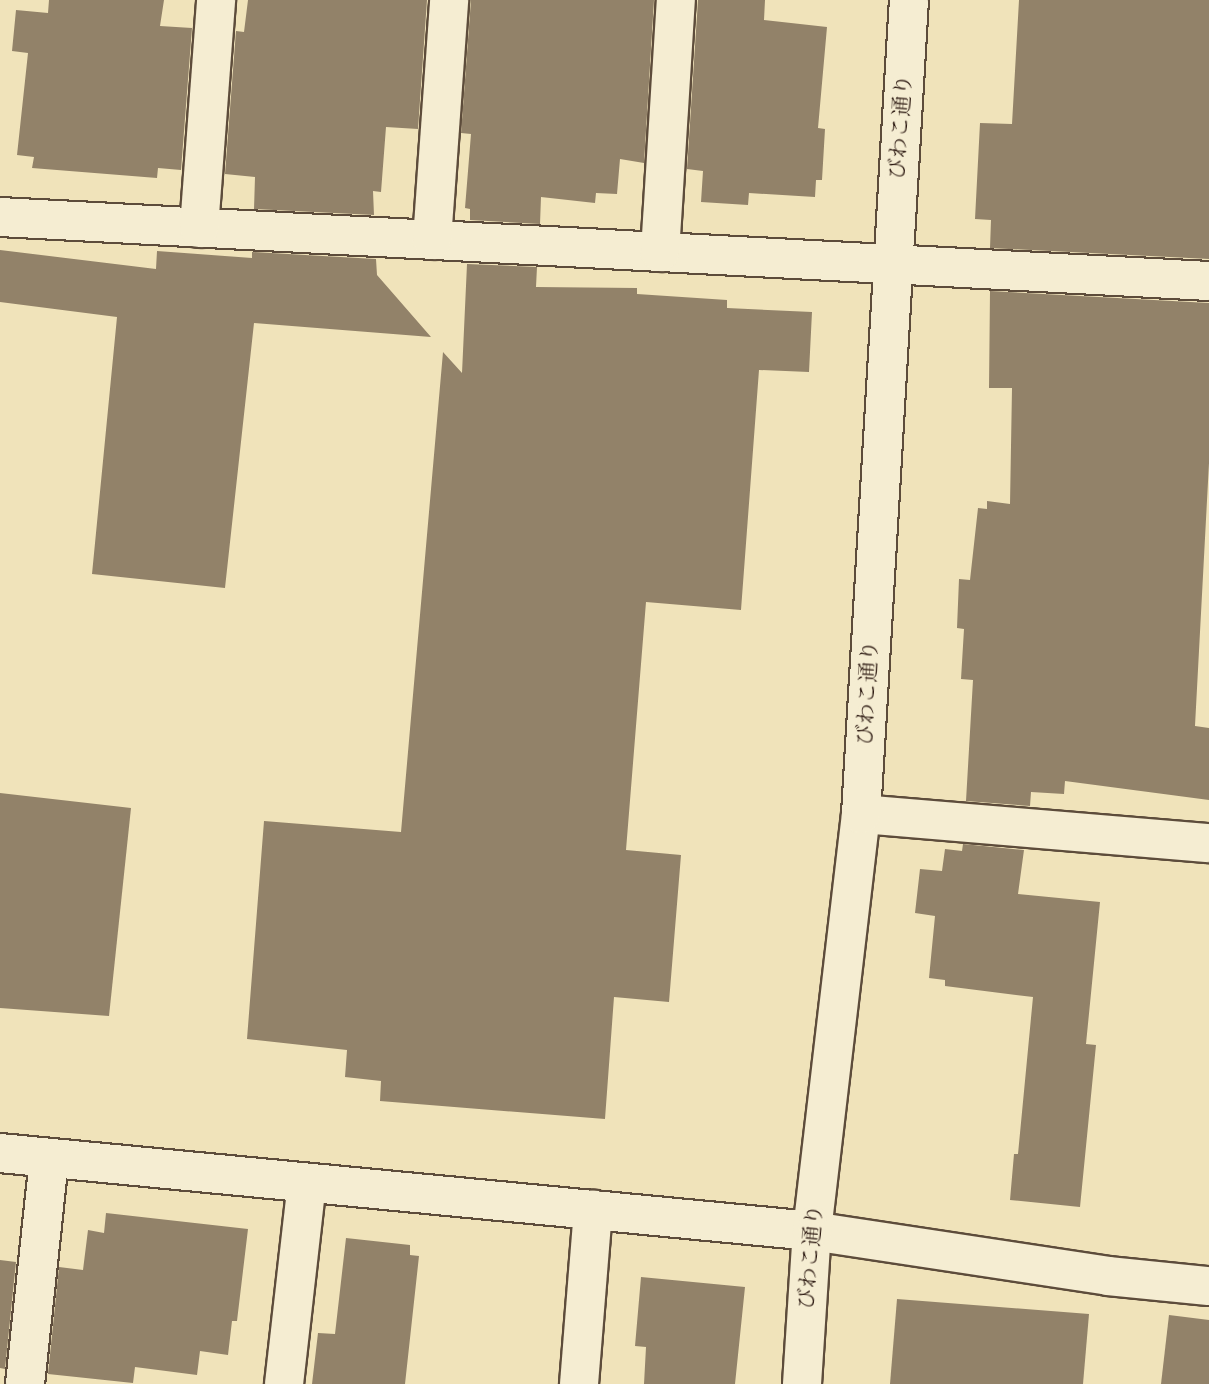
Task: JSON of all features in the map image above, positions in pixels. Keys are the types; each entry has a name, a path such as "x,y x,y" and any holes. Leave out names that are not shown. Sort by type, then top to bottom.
{"street":[{"path":"199,228 216,0"},
{"path":"432,240 449,0"},
{"path":"660,252 676,0"},
{"name":"びわこ通り","path":"802,1384 812,1231 861,814 909,0"},
{"path":"0,217 1209,281"},
{"path":"861,814 1209,843"},
{"path":"0,1153 812,1231 1108,1276 1209,1286"},
{"path":"25,1384 49,1158"},
{"path":"284,1384 307,1183"},
{"path":"579,1384 593,1210"}],"building":[{"path":"49,0 164,0 160,26 192,28 181,170 158,168 157,178 32,168 34,157 17,155 28,53 12,51 16,10 48,13"},
{"path":"248,0 427,0 418,129 386,127 381,192 373,191 374,215 254,209 255,177 225,174 236,31 244,32"},
{"path":"471,0 654,0 644,163 620,159 617,194 596,193 595,203 541,197 540,224 470,220 470,209 465,208 471,134 461,133"},
{"path":"698,0 765,0 764,20 827,27 818,128 825,129 822,180 816,180 815,197 749,193 748,205 701,202 703,171 687,169"},
{"path":"1019,0 1209,0 1209,259 990,248 991,220 975,219 980,123 1012,124"},
{"path":"0,250 156,269 157,251 252,258 252,252 376,259 377,275 431,337 254,323 225,588 92,574 117,317 0,302"},
{"path":"467,264 537,267 536,287 637,288 637,294 727,300 727,308 812,312 809,372 759,370 741,610 646,602 626,850 681,855 669,1002 614,997 605,1119 380,1101 381,1081 345,1077 347,1050 247,1039 264,821 401,832 443,352 462,373"},
{"path":"990,291 1209,303 1209,463 1195,726 1209,728 1209,800 1065,781 1064,794 1031,792 1030,806 966,801 973,680 961,679 964,629 957,628 959,579 970,580 978,508 987,509 987,501 1010,504 1012,388 989,388"},
{"path":"0,793 131,808 109,1016 0,1008"},
{"path":"963,844 1024,850 1018,894 1100,902 1086,1044 1096,1045 1080,1207 1010,1200 1014,1154 1018,1154 1033,997 945,986 945,980 929,978 935,916 915,913 920,869 942,871 945,849 962,851"},
{"path":"106,1213 248,1229 237,1321 232,1321 228,1355 200,1351 197,1375 135,1367 133,1383 48,1374 59,1267 83,1270 88,1230 104,1233"},
{"path":"346,1238 410,1245 410,1255 419,1256 405,1384 312,1384 318,1333 335,1334"},
{"path":"0,1260 16,1262 5,1369 0,1368"},
{"path":"641,1277 745,1287 735,1384 644,1384 646,1347 635,1346"},
{"path":"897,1299 1089,1314 1083,1384 890,1384"},
{"path":"1169,1315 1209,1320 1209,1384 1161,1384"}]}
